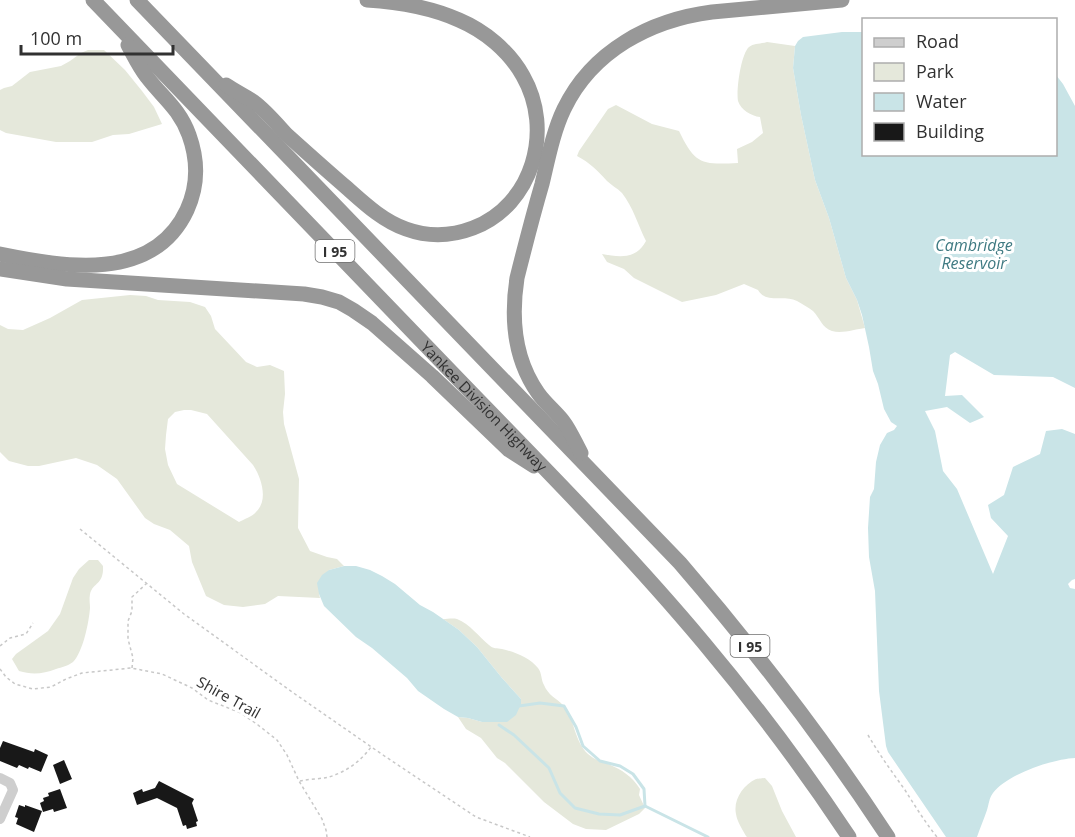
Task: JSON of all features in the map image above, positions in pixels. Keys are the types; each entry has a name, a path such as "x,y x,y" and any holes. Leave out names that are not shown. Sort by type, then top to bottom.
{"highway":[{"name":"Yankee Division Highway","path":"93,0 659,591 725,668 791,754 849,837"},
{"name":"I 95","path":"137,0 680,563 751,648 818,736 888,837"},
{"path":"208,74 255,103 308,154 390,222 414,231 441,234 459,232 485,223 505,208 517,195 533,161 537,138 536,116 531,94 523,75 496,43 476,28 440,12 417,6 367,0"},
{"path":"592,471 564,422 532,384 521,358 514,321 517,278 552,144 564,110 579,85 598,62 621,44 654,27 701,14 842,0"},
{"path":"0,254 76,265 118,263 138,257 155,248 171,234 183,218 192,199 196,179 194,152 189,134 173,106 146,76 114,22"},
{"path":"0,269 67,279 304,294 339,302 372,323 454,396 509,450 556,481"}],"street":[{"path":"0,778 10,783 13,790 0,819"}],"path":[{"path":"80,529 203,628 371,747 476,817 530,837"},
{"path":"131,668 133,658 128,639 128,621 132,610 132,597 147,584"},
{"path":"0,646 10,638 26,634 33,623"},
{"name":"Shire Trail","path":"0,669 15,684 33,689 51,687 82,673 131,668 162,674 192,688 208,700 241,713 277,740 287,754 299,781 322,819 327,837"},
{"path":"868,735 926,824 937,837"},
{"path":"299,781 328,777 341,772 362,759 371,747"}],"green space":[{"path":"767,42 795,46 793,68 815,180 829,218 846,278 857,300 865,328 844,332 829,330 813,311 797,301 766,297 758,290 744,284 716,295 682,302 634,278 624,269 607,262 602,254 627,256 637,251 646,241 622,193 597,170 577,156 608,109 616,105 652,124 679,131 690,150 701,160 715,163 738,163 737,149 752,142 763,133 760,117 747,112 738,101 741,64 749,47"},
{"path":"88,50 104,50 125,70 154,107 162,124 92,142 56,142 0,130 0,90 12,86 30,72 61,66"},
{"path":"130,295 190,302 205,307 215,329 246,362 257,367 270,365 284,371 284,424 299,479 298,528 310,551 337,559 344,566 329,570 319,594 320,598 278,596 265,604 243,607 224,605 206,596 192,562 189,546 170,530 145,518 117,479 97,465 76,458 39,466 28,466 9,461 0,452 0,325 8,329 23,330 82,300","holes":["191,410 207,414 256,470 263,495 260,507 250,517 239,522 177,484 168,465 165,449 168,419 175,412"]},
{"path":"89,560 98,560 103,566 103,572 100,580 91,590 87,629 77,657 69,664 47,672 19,671 12,659 48,631 60,614 73,578"},
{"path":"443,619 462,621 494,648 517,654 535,664 548,691 567,711 583,749 593,758 630,777 640,789 639,795 645,808 639,814 606,830 586,829 573,824 544,802 505,763 497,758 481,738 466,729 458,717 482,722 521,699 477,647"},
{"path":"765,778 772,786 796,837 747,837 741,828 735,809 738,798 751,782"}],"water":[{"name":"Cambridge Reservoir","path":"862,32 862,156 1057,156 1057,76 1075,106 1075,388 1053,377 994,375 955,352 950,355 945,396 962,395 984,417 970,423 947,407 925,411 935,431 943,471 957,489 993,574 1008,536 991,518 988,505 1004,495 1013,467 1040,454 1046,431 1062,429 1075,434 1075,579 1068,584 1070,588 1075,589 1075,758 1055,761 1031,769 1000,786 991,797 977,837 946,837 886,746 879,691 875,591 869,557 868,528 870,497 874,489 880,445 887,433 897,426 891,422 884,409 873,371 862,315 846,278 829,218 815,180 793,68 795,46 803,37"},
{"path":"356,566 382,576 420,605 459,630 477,647 521,699 516,715 507,722 482,722 458,717 418,691 407,678 356,637 324,606 317,583 329,570"}],"building":[{"path":"3,741 34,752 35,749 48,755 41,772 19,765 17,768 0,761 0,748"},
{"path":"64,760 72,779 60,784 53,765"},
{"path":"159,781 194,799 192,803 198,821 197,826 187,829 186,825 183,826 177,808 157,798 137,805 133,793 142,789 143,792 155,788"},
{"path":"60,789 67,808 54,812 53,809 43,812 40,803 44,801 43,798 49,796 48,793"},
{"path":"19,805 42,811 34,832 16,824 18,818 15,817"}],"waterway":[{"path":"519,706 540,703 564,706 576,727 583,746 600,761 620,766 633,774 644,789 645,806 708,837"},
{"path":"499,725 514,735 549,768 560,793 575,808 599,814 620,815 645,806"}]}
